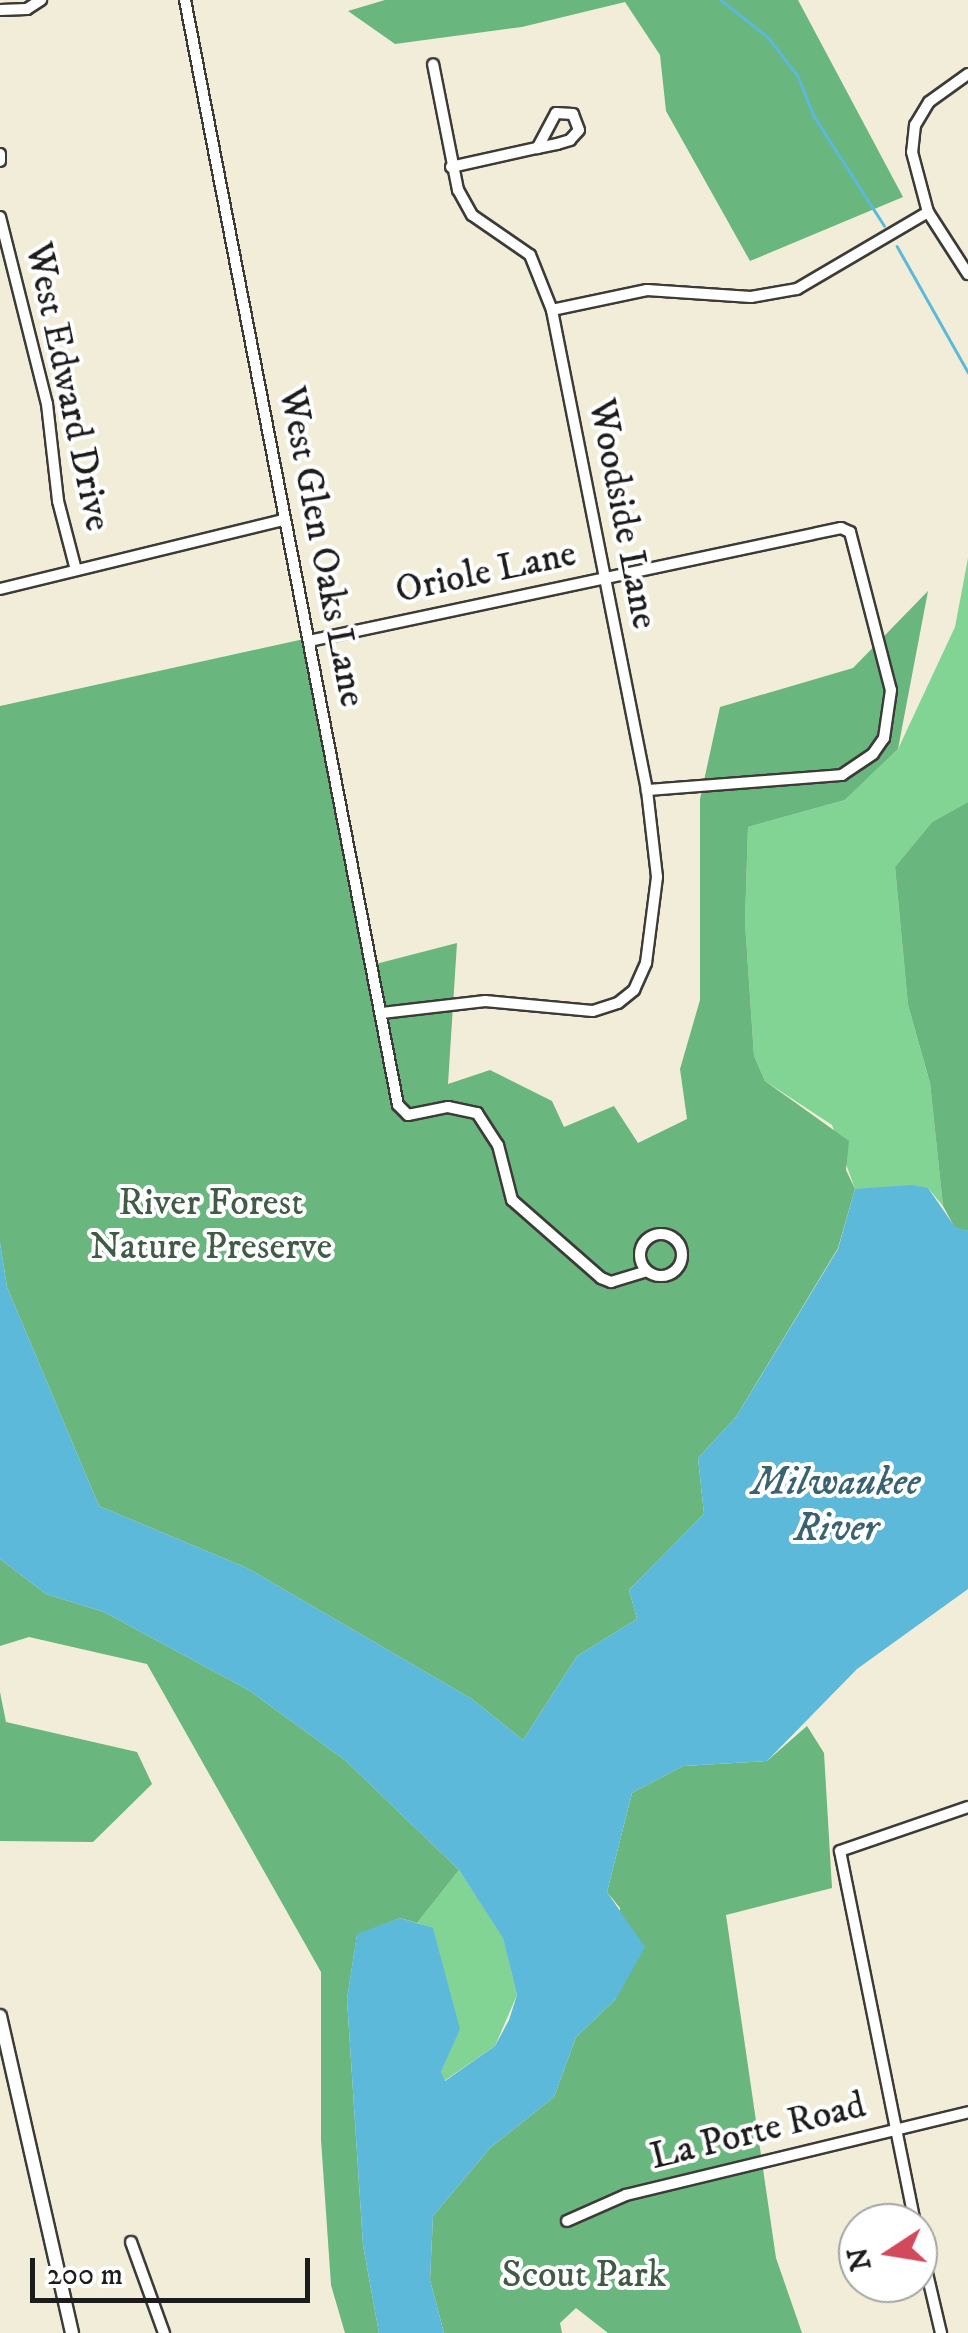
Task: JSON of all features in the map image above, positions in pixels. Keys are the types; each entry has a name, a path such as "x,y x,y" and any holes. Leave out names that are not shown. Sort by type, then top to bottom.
{"street":[{"path":"1,5 27,9 41,0"},
{"name":"West Glen Oaks Lane","path":"185,0 398,1105 408,1115 448,1108 477,1113 490,1124 512,1200 601,1278 612,1282 646,1270"},
{"name":"Woodside Lane","path":"382,1013 485,1002 593,1010 618,1003 634,990 652,937 657,877 646,790 552,310 530,256 472,214 451,167 433,64"},
{"path":"968,74 928,102 915,126 912,152 928,212 968,274"},
{"path":"451,167 537,148"},
{"path":"552,310 648,290 750,297 797,289 928,212"},
{"name":"West Edward Drive","path":"0,218 46,404 58,501 76,570"},
{"path":"0,589 284,520"},
{"name":"Oriole Lane","path":"309,641 841,528 850,532 891,690 884,738 873,754 842,775 646,790"},
{"path":"660,1234 678,1242 681,1263 672,1274 646,1270 640,1251 647,1239 660,1234"},
{"path":"910,2203 840,1851 968,1807"},
{"path":"0,2016 72,2333"},
{"name":"La Porte Road","path":"567,2222 626,2196 968,2112"},
{"path":"130,2242 164,2333"},
{"path":"934,2303 941,2333"}],"green space":[{"path":"385,0 798,0 903,197 750,261 666,111 660,55 625,2 522,27 395,44 348,11"},
{"path":"968,558 968,802 932,822 895,867 908,1005 930,1083 943,1206 928,1188 855,1189 832,1125 765,1081 754,1056 745,922 748,827 845,800 898,749 955,627"},
{"name":"River Forest Nature Preserve","path":"928,591 898,749 845,800 748,827 745,922 754,1056 765,1081 849,1141 846,1170 855,1189 838,1248 736,1417 698,1458 704,1514 629,1590 637,1619 577,1656 523,1740 472,1699 247,1568 99,1506 7,1287 0,1243 0,706 304,639 368,966 457,943 448,1084 490,1070 552,1101 564,1127 614,1106 638,1143 687,1119 680,1069 700,1000 700,799 720,707 853,668"},
{"path":"968,802 968,1231 955,1228 943,1206 930,1083 908,1005 895,867 932,822"},
{"path":"0,1559 46,1594 104,1612 250,1691 346,1761 459,1870 417,1923 400,1918 357,1935 347,1999 363,2245 379,2333 345,2333 331,2285 321,2140 321,1972 147,1664 29,1637 0,1646"},
{"path":"0,1692 6,1722 137,1752 152,1784 93,1842 0,1841"},
{"name":"Scout Park","path":"807,1726 824,1753 832,1888 726,1915 776,2258 802,2333 608,2333 576,2308 560,2323 562,2333 444,2333 430,2280 433,2216 490,2148 554,2097 576,2037 616,1999 620,1908 607,1892 632,1793 683,1766 767,1761"},
{"path":"459,1870 503,1937 517,1995 495,2046 444,2081 441,2072 459,2029 433,1929 417,1923"}],"water":[{"name":"Milwaukee River","path":"911,1185 928,1188 955,1227 968,1231 968,1589 857,1669 767,1761 683,1766 632,1793 607,1892 645,1947 616,1999 576,2037 554,2097 490,2148 433,2216 430,2280 444,2333 379,2333 363,2245 347,1999 357,1934 400,1918 433,1928 460,2029 441,2072 445,2081 495,2046 509,2020 517,1995 503,1938 459,1870 346,1761 250,1691 104,1612 46,1594 0,1559 0,1243 7,1287 99,1506 247,1568 472,1699 523,1740 577,1656 637,1619 629,1590 704,1514 698,1458 736,1417 838,1249 855,1189"}],"waterway":[{"path":"721,0 768,37 798,76 814,116 884,225"},
{"path":"897,246 968,372"}]}
